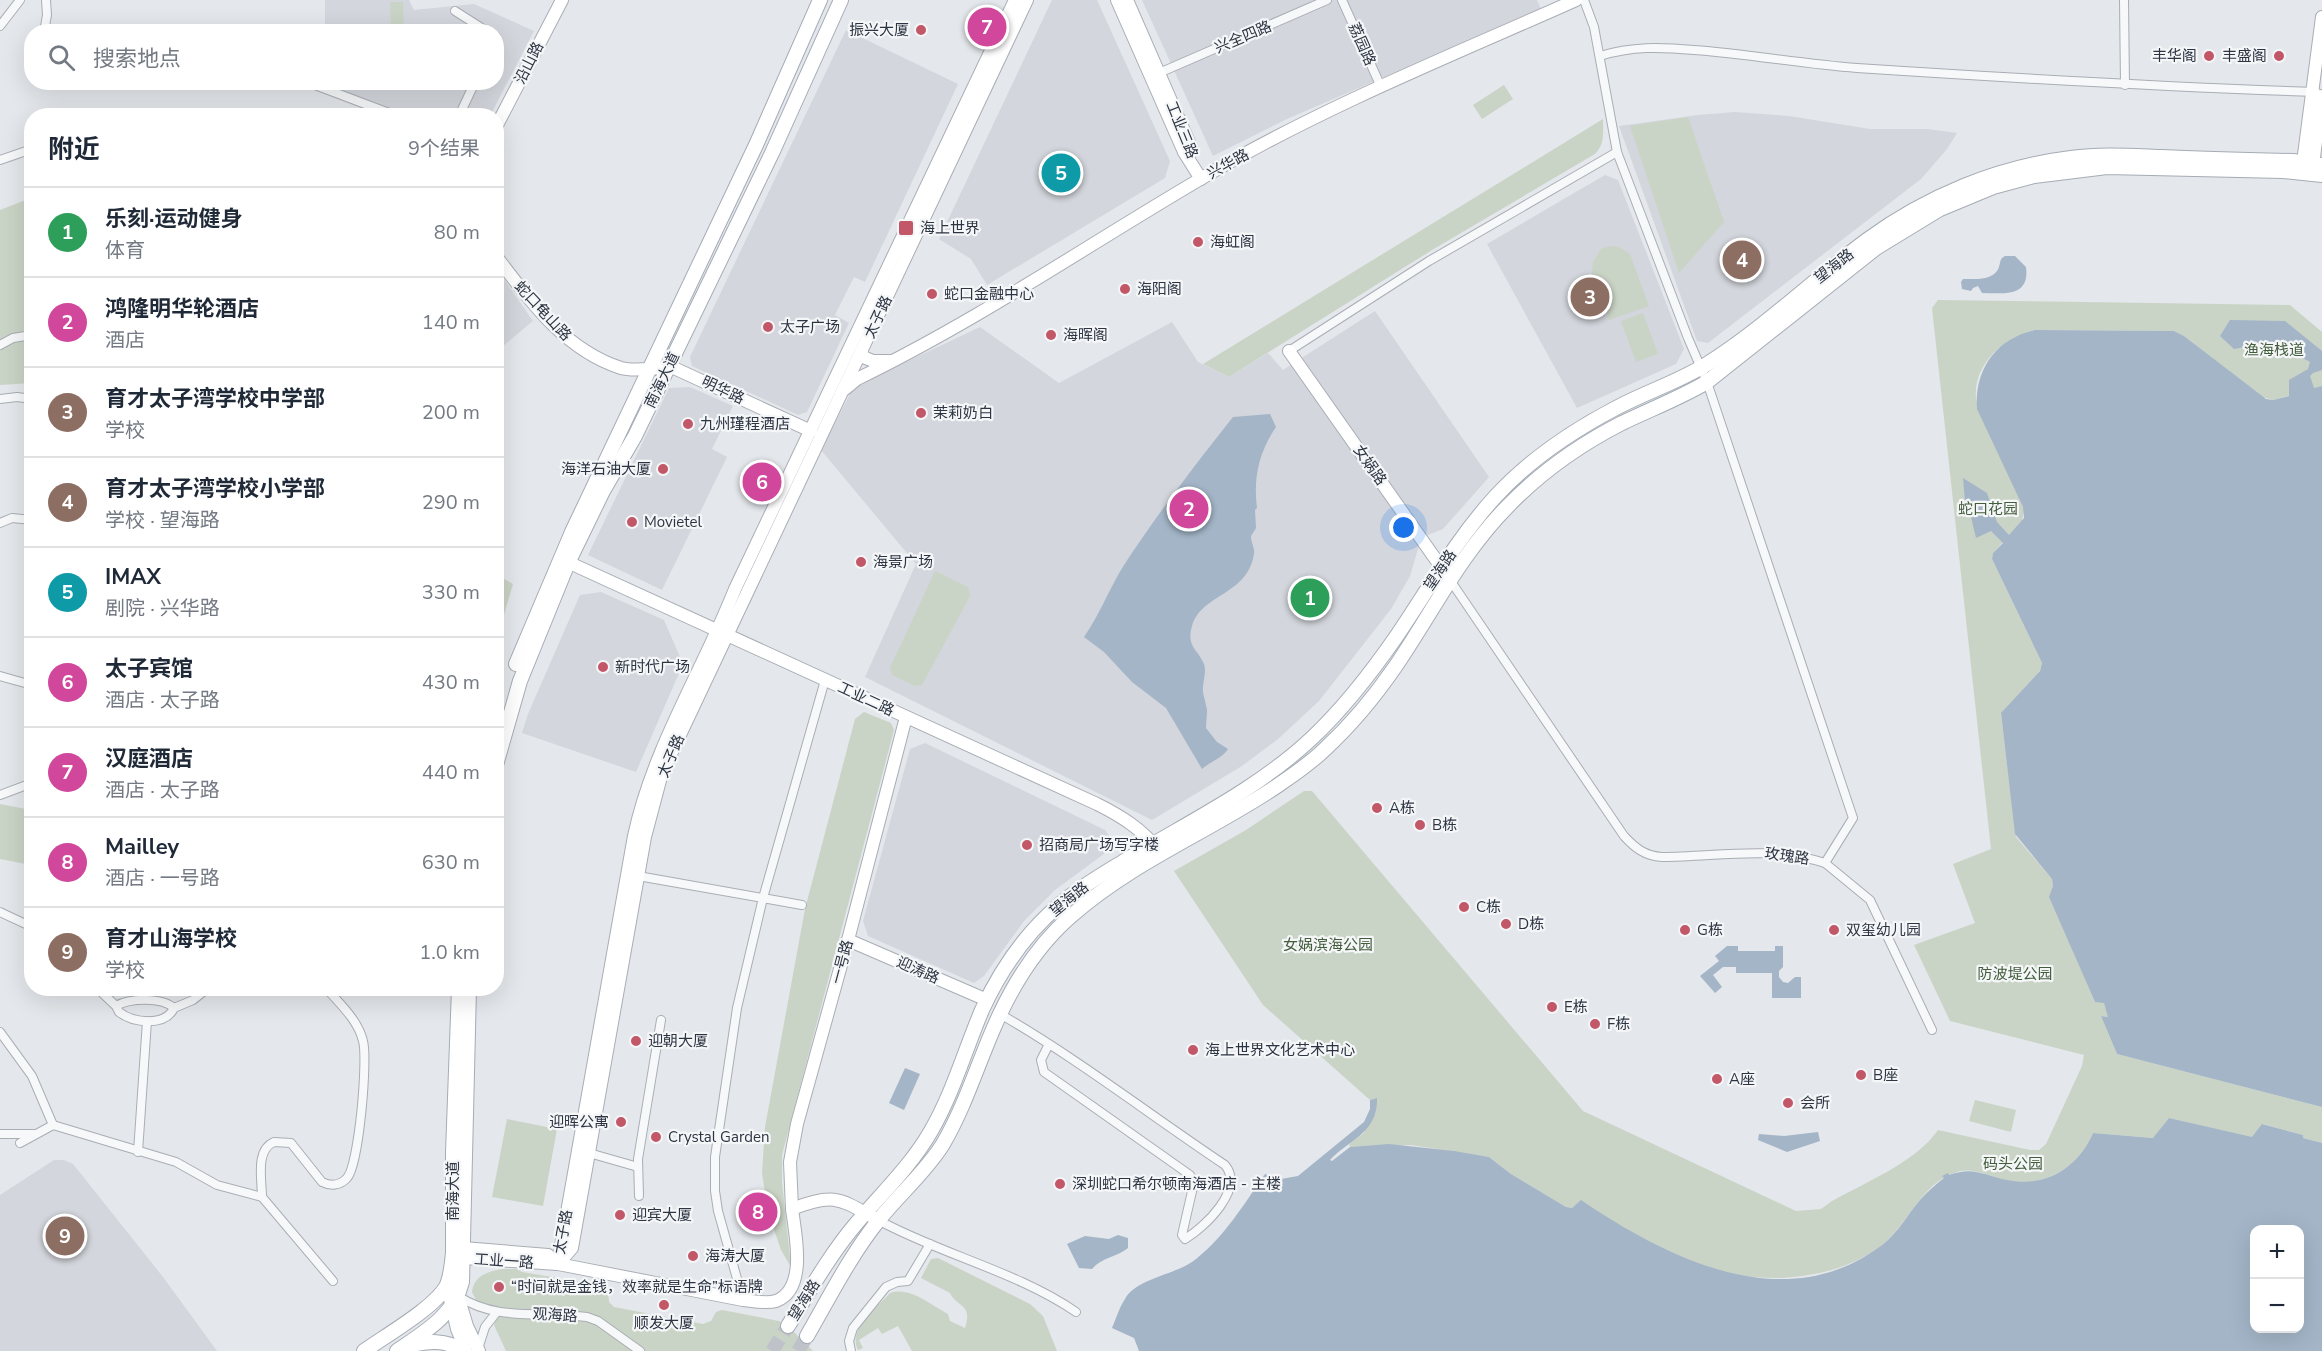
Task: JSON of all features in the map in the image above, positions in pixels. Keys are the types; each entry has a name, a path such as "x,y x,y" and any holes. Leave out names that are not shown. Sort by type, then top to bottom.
{"main road":[{"name":"南海大道","path":"504,700 511,678 649,368 756,145 820,0"},
{"name":"南海大道","path":"504,737 520,681 564,561 635,436 772,153 841,0"},
{"name":"望海路","path":"1184,834 1286,761 1313,737 1358,689 1399,633 1441,567 1494,498 1521,472 1545,453 1617,407 1674,382 1730,349 1868,239 1923,205 1975,181 2044,162 2103,155 2312,168"},
{"name":"望海路","path":"788,1326 832,1255 865,1213 901,1174 930,1134 951,1090 987,1000 1024,942 1058,906 1095,878 1157,849 1294,774 1324,750 1395,668 1450,580 1505,509 1555,466 1605,432 1707,382 1876,248 1940,209 1993,187 2034,176 2107,167 2312,168"},
{"name":"望海路","path":"807,1336 878,1220 916,1180 944,1142 957,1117 1000,1014 1034,957 1069,918 1157,849"},
{"name":"南海大道","path":"447,1284 460,1253 453,1154 459,996"},
{"name":"南海大道","path":"455,1302 460,1253 469,996"},
{"path":"364,1351 431,1303 447,1284"},
{"path":"399,1350 433,1326 455,1302"},
{"path":"399,1350 427,1342 440,1342 472,1351"}],"street":[{"path":"0,26 20,0"},
{"path":"44,24 46,0"},
{"name":"沿山路","path":"504,112 562,0"},
{"name":"太子路","path":"558,1264 572,1248 646,829 662,773 723,633 735,589 1015,0"},
{"name":"太子路","path":"558,1264 640,810 653,768 844,389 1027,0"},
{"name":"工业三路","path":"1116,0 1184,152 1201,179"},
{"name":"工业三路","path":"1127,0 1191,149 1201,179"},
{"name":"兴全四路","path":"1159,73 1327,0"},
{"name":"荔园路","path":"1342,0 1381,87"},
{"name":"兴华路","path":"844,389 857,379 897,360 963,323 1201,179 1305,122 1550,5 1576,0"},
{"path":"1584,0 1594,27 1617,152 1707,382"},
{"path":"2124,0 2125,85"},
{"path":"455,11 475,24"},
{"path":"2312,168 2319,94 2322,17"},
{"path":"1600,56 1619,50 1655,47 1740,53 1855,68 2125,85 2319,94"},
{"path":"326,90 375,108"},
{"path":"463,108 471,90"},
{"path":"0,160 24,152"},
{"path":"1289,351 1429,261 1617,152"},
{"name":"蛇口龟山路","path":"504,266 568,340 622,368 668,367"},
{"path":"0,345 13,338 24,336"},
{"path":"862,351 863,357 870,360 897,360"},
{"name":"女娲路","path":"1289,351 1450,580"},
{"name":"明华路","path":"668,367 685,372 811,431"},
{"name":"玫瑰路","path":"1450,580 1624,836 1634,847 1654,856 1763,852 1798,856 1825,863 1853,818 1707,382"},
{"path":"0,399 24,398"},
{"path":"0,524 12,518 24,519"},
{"name":"工业二路","path":"564,561 1114,813 1142,832 1157,849"},
{"path":"0,676 24,683"},
{"path":"743,1300 718,1211 714,1174 737,1008 764,898 825,680"},
{"name":"一号路","path":"792,1209 790,1177 793,1146 906,717"},
{"path":"0,794 24,786"},
{"path":"1825,863 1870,900 1932,1030"},
{"path":"638,876 802,905"},
{"path":"0,912 24,923"},
{"name":"迎涛路","path":"848,940 987,1000"},
{"path":"105,996 123,1015 135,1020 147,1021 165,1018 174,1008 198,996"},
{"path":"262,1197 263,1153 269,1144 274,1142 291,1143 322,1182 329,1185 346,1180 354,1163 364,1078 365,1046 355,1022 333,996"},
{"path":"116,1006 125,1002 151,1001 168,1004 174,1008"},
{"path":"1000,1014 1049,1044 1229,1170 1230,1188 1212,1218 1197,1232 1185,1239 1182,1235 1193,1187 1190,1175 1044,1072 1041,1060 1049,1044"},
{"path":"639,1196 638,1167 661,1020"},
{"path":"138,1152 147,1021"},
{"path":"0,1032 32,1076 53,1125"},
{"path":"20,1143 53,1125 176,1162 217,1185 262,1197 333,1281"},
{"path":"0,1134 38,1134"},
{"path":"589,1153 638,1167"},
{"path":"792,1209 824,1198 840,1201 930,1244 995,1271 1076,1312"},
{"name":"工业一路","path":"460,1253 558,1264 743,1300 773,1302 785,1295 792,1285 798,1261 792,1209"},
{"path":"548,1255 562,1239"},
{"path":"851,1351 849,1341 853,1328 886,1287 897,1282 908,1281 930,1244"},
{"path":"572,1248 578,1260 590,1270"},
{"name":"工业一路","path":"460,1253 548,1255 558,1264"},
{"path":"447,1284 455,1302 457,1329 472,1351 495,1313"},
{"name":"观海路","path":"455,1302 470,1304 495,1313 587,1317 598,1321 640,1351"}],"shaded area":[{"path":"325,0 409,0 414,10 474,4 534,31 504,89 504,24 325,24"},
{"path":"1052,0 1097,0 1170,161 1165,178 987,285 971,259 939,239"},
{"path":"1142,0 1537,0 1541,9 1287,119 1213,156"},
{"path":"846,30 958,84 865,282 854,277 835,315 849,323 807,412 798,415 692,366 690,357"},
{"path":"341,90 503,90 494,108 390,108"},
{"path":"1735,112 1789,116 1870,129 1927,129 1957,133 1947,149 1921,179 1708,343 1697,341 1619,126"},
{"path":"1605,175 1618,180 1684,349 1676,364 1577,408 1487,244"},
{"path":"504,279 533,321 504,345"},
{"path":"1375,311 1489,477 1443,529 1428,535 1418,549 1410,576 1391,609 1319,701 1278,739 1242,766 1152,820 865,677 916,564 821,450 851,392 866,381 980,327 1059,383 1172,322 1198,362 1229,377 1268,353 1283,370"},
{"path":"690,387 733,406 712,449 727,457 662,590 588,555 669,388"},
{"path":"601,592 664,620 683,664 636,772 522,733 528,714 580,595"},
{"path":"925,743 1105,830 1116,845 1055,890 1024,921 984,976 974,983 868,936 863,921 910,749"},
{"path":"54,1160 64,1160 73,1164 163,1277 217,1351 0,1351 0,1195"}],"green space":[{"path":"390,2 403,2 404,24 391,24"},
{"path":"1504,85 1513,99 1482,119 1473,105"},
{"path":"1688,117 1724,222 1679,273 1630,126"},
{"path":"1603,119 1602,142 1595,154 1432,250 1229,377 1203,364"},
{"path":"24,201 24,383 0,385 0,210"},
{"path":"1610,246 1619,247 1630,254 1649,306 1609,320 1592,273 1593,262 1601,249"},
{"path":"1938,300 2290,305 2322,332 2322,386 2273,400 2262,397 2184,336 2174,331 2035,330 2013,338 2002,345 1985,363 1976,386 1976,398 1979,410 2024,510 2022,521 1993,553 1992,559 2042,663 2040,671 2001,714 2016,837 2052,879 2050,897 2095,1002 2104,1002 2109,1017 2101,1016 2117,1054 2322,1107 2322,1143 2263,1124 2253,1138 2169,1118 2154,1138 2093,1133 2078,1156 2058,1173 2033,1181 2019,1182 1969,1171 1957,1172 1934,1185 1892,1235 1866,1255 1828,1271 1777,1278 1747,1276 1717,1270 1688,1260 1633,1234 1581,1201 1572,1208 1566,1207 1511,1174 1489,1157 1411,1145 1350,1147 1349,1144 1364,1133 1377,1098 1370,1100 1263,1005 1174,871 1246,830 1304,791 1312,791 1583,1111 1796,1211 1821,1209 1904,1162 1929,1141 1938,1130 2030,1150 2039,1150 2046,1144 2082,1066 2084,1055 1950,1021 1914,945 1975,923 1953,864 1991,849 1932,308"},
{"path":"1643,313 1658,354 1636,362 1621,321"},
{"path":"935,571 968,587 970,596 922,685 915,686 892,675 890,668"},
{"path":"504,579 513,584 504,614"},
{"path":"864,712 891,723 894,730 782,1155 782,1182 791,1267 781,1250 768,1212 762,1173 765,1127 805,909 855,719"},
{"path":"0,804 24,809 24,864 0,859"},
{"path":"1975,1100 2016,1110 2011,1132 1969,1121"},
{"path":"507,1119 557,1129 543,1206 492,1197"},
{"path":"938,1258 1030,1304 1043,1316 1057,1351 912,1351 898,1326 882,1334 878,1328 859,1340 863,1348 858,1350 856,1342 860,1327 890,1293 913,1294 948,1314 950,1321 965,1328 966,1310 950,1293 921,1278 931,1259"},
{"path":"503,1269 517,1269 522,1272 605,1286 608,1289 609,1302 614,1307 703,1324 711,1321 716,1312 722,1310 779,1321 792,1330 813,1351 506,1351 494,1325 497,1316 476,1300 472,1292 479,1278"}],"water":[{"path":"2005,256 2015,256 2026,267 2024,284 2019,289 2006,293 1982,293 1978,286 1971,291 1962,289 1963,279 1989,277 1997,272 2001,259"},
{"path":"2230,320 2285,321 2322,351 2322,370 2310,376 2314,388 2322,386 2322,1107 2117,1054 2101,1016 2108,1017 2104,1003 2095,1002 2049,897 2053,886 2052,879 2015,834 2001,713 2040,671 2042,663 1992,559 1993,553 2003,543 1991,531 1976,538 1971,517 1966,513 1963,478 1987,493 1997,522 2009,535 2024,518 2023,507 1977,409 1979,381 1984,369 1999,348 2009,340 2035,330 2174,331 2184,336 2266,399 2273,400 2289,396 2289,380 2308,369 2310,362 2273,342 2234,349 2220,336"},
{"path":"1270,414 1276,427 1261,456 1257,476 1256,528 1251,536 1254,554 1250,568 1234,587 1197,615 1192,626 1190,639 1205,667 1203,694 1207,710 1206,728 1217,742 1228,749 1202,769 1166,708 1132,682 1104,652 1084,637 1137,546 1233,417"},
{"path":"1727,946 1738,946 1738,951 1775,951 1775,946 1783,946 1783,967 1779,971 1779,977 1783,982 1788,983 1795,977 1801,977 1801,998 1772,998 1772,973 1736,973 1736,967 1723,967 1713,975 1722,987 1715,993 1700,976 1719,961 1715,956"},
{"path":"905,1068 920,1074 904,1110 889,1103"},
{"path":"1377,1098 1373,1120 1368,1127 1330,1160 1332,1161 1350,1147 1389,1144 1489,1157 1511,1174 1566,1207 1572,1208 1581,1200 1651,1242 1688,1259 1727,1272 1767,1279 1806,1277 1845,1267 1888,1240 1923,1197 1944,1178 1942,1176 1948,1173 1949,1175 1972,1171 2007,1180 2034,1181 2059,1173 2069,1165 2079,1156 2093,1133 2153,1138 2169,1118 2252,1137 2262,1124 2303,1135 2303,1138 2322,1143 2322,1351 1139,1351 1134,1338 1112,1328 1130,1292 1147,1281 1196,1259 1225,1230 1265,1174 1281,1179 1298,1176 1364,1122 1370,1109 1370,1100"},
{"path":"1818,1132 1820,1141 1787,1152 1758,1140 1759,1134 1784,1136"},
{"path":"1118,1235 1128,1238 1128,1248 1100,1262 1092,1269 1079,1268 1067,1244 1085,1236 1109,1239"}],"tunnel":[{"path":"772,1351 788,1326"},
{"path":"798,1351 807,1336"}],"place":[{"name":"汉庭酒店","path":"987,27"},
{"name":"振兴大厦","path":"921,30"},
{"name":"丰华阁","path":"2209,56"},
{"name":"丰盛阁","path":"2279,56"},
{"name":"IMAX","path":"1061,173"},
{"name":"海上世界","path":"906,228"},
{"name":"海虹阁","path":"1198,242"},
{"name":"育才太子湾学校小学部","path":"1742,260"},
{"name":"海阳阁","path":"1125,289"},
{"name":"蛇口金融中心","path":"932,294"},
{"name":"育才太子湾学校中学部","path":"1590,297"},
{"name":"太子广场","path":"768,327"},
{"name":"海晖阁","path":"1051,335"},
{"name":"茉莉奶白","path":"921,413"},
{"name":"九州瑾程酒店","path":"688,424"},
{"name":"海洋石油大厦","path":"663,469"},
{"name":"太子宾馆","path":"762,482"},
{"name":"鸿隆明华轮酒店","path":"1189,509"},
{"name":"Movietel","path":"632,522"},
{"name":"海景广场","path":"861,562"},
{"name":"乐刻·运动健身","path":"1310,598"},
{"name":"新时代广场","path":"603,667"},
{"name":"A栋","path":"1377,808"},
{"name":"B栋","path":"1420,825"},
{"name":"招商局广场写字楼","path":"1027,845"},
{"name":"C栋","path":"1464,907"},
{"name":"D栋","path":"1506,924"},
{"name":"G栋","path":"1685,930"},
{"name":"双玺幼儿园","path":"1834,930"},
{"name":"E栋","path":"1552,1007"},
{"name":"F栋","path":"1595,1024"},
{"name":"迎朝大厦","path":"636,1041"},
{"name":"海上世界文化艺术中心","path":"1193,1050"},
{"name":"B座","path":"1861,1075"},
{"name":"A座","path":"1717,1079"},
{"name":"会所","path":"1788,1103"},
{"name":"迎晖公寓","path":"621,1122"},
{"name":"Crystal Garden","path":"656,1137"},
{"name":"深圳蛇口希尔顿南海酒店 - 主楼","path":"1060,1184"},
{"name":"Mailley","path":"758,1212"},
{"name":"迎宾大厦","path":"620,1215"},
{"name":"育才山海学校","path":"65,1236"},
{"name":"海涛大厦","path":"693,1256"},
{"name":"“时间就是金钱，效率就是生命”标语牌","path":"499,1287"},
{"name":"顺发大厦","path":"664,1305"}],"park label":[{"name":"渔海栈道","path":"2274,350"},
{"name":"蛇口花园","path":"1988,509"},
{"name":"女娲滨海公园","path":"1328,945"},
{"name":"防波堤公园","path":"2015,974"},
{"name":"码头公园","path":"2013,1164"}]}
